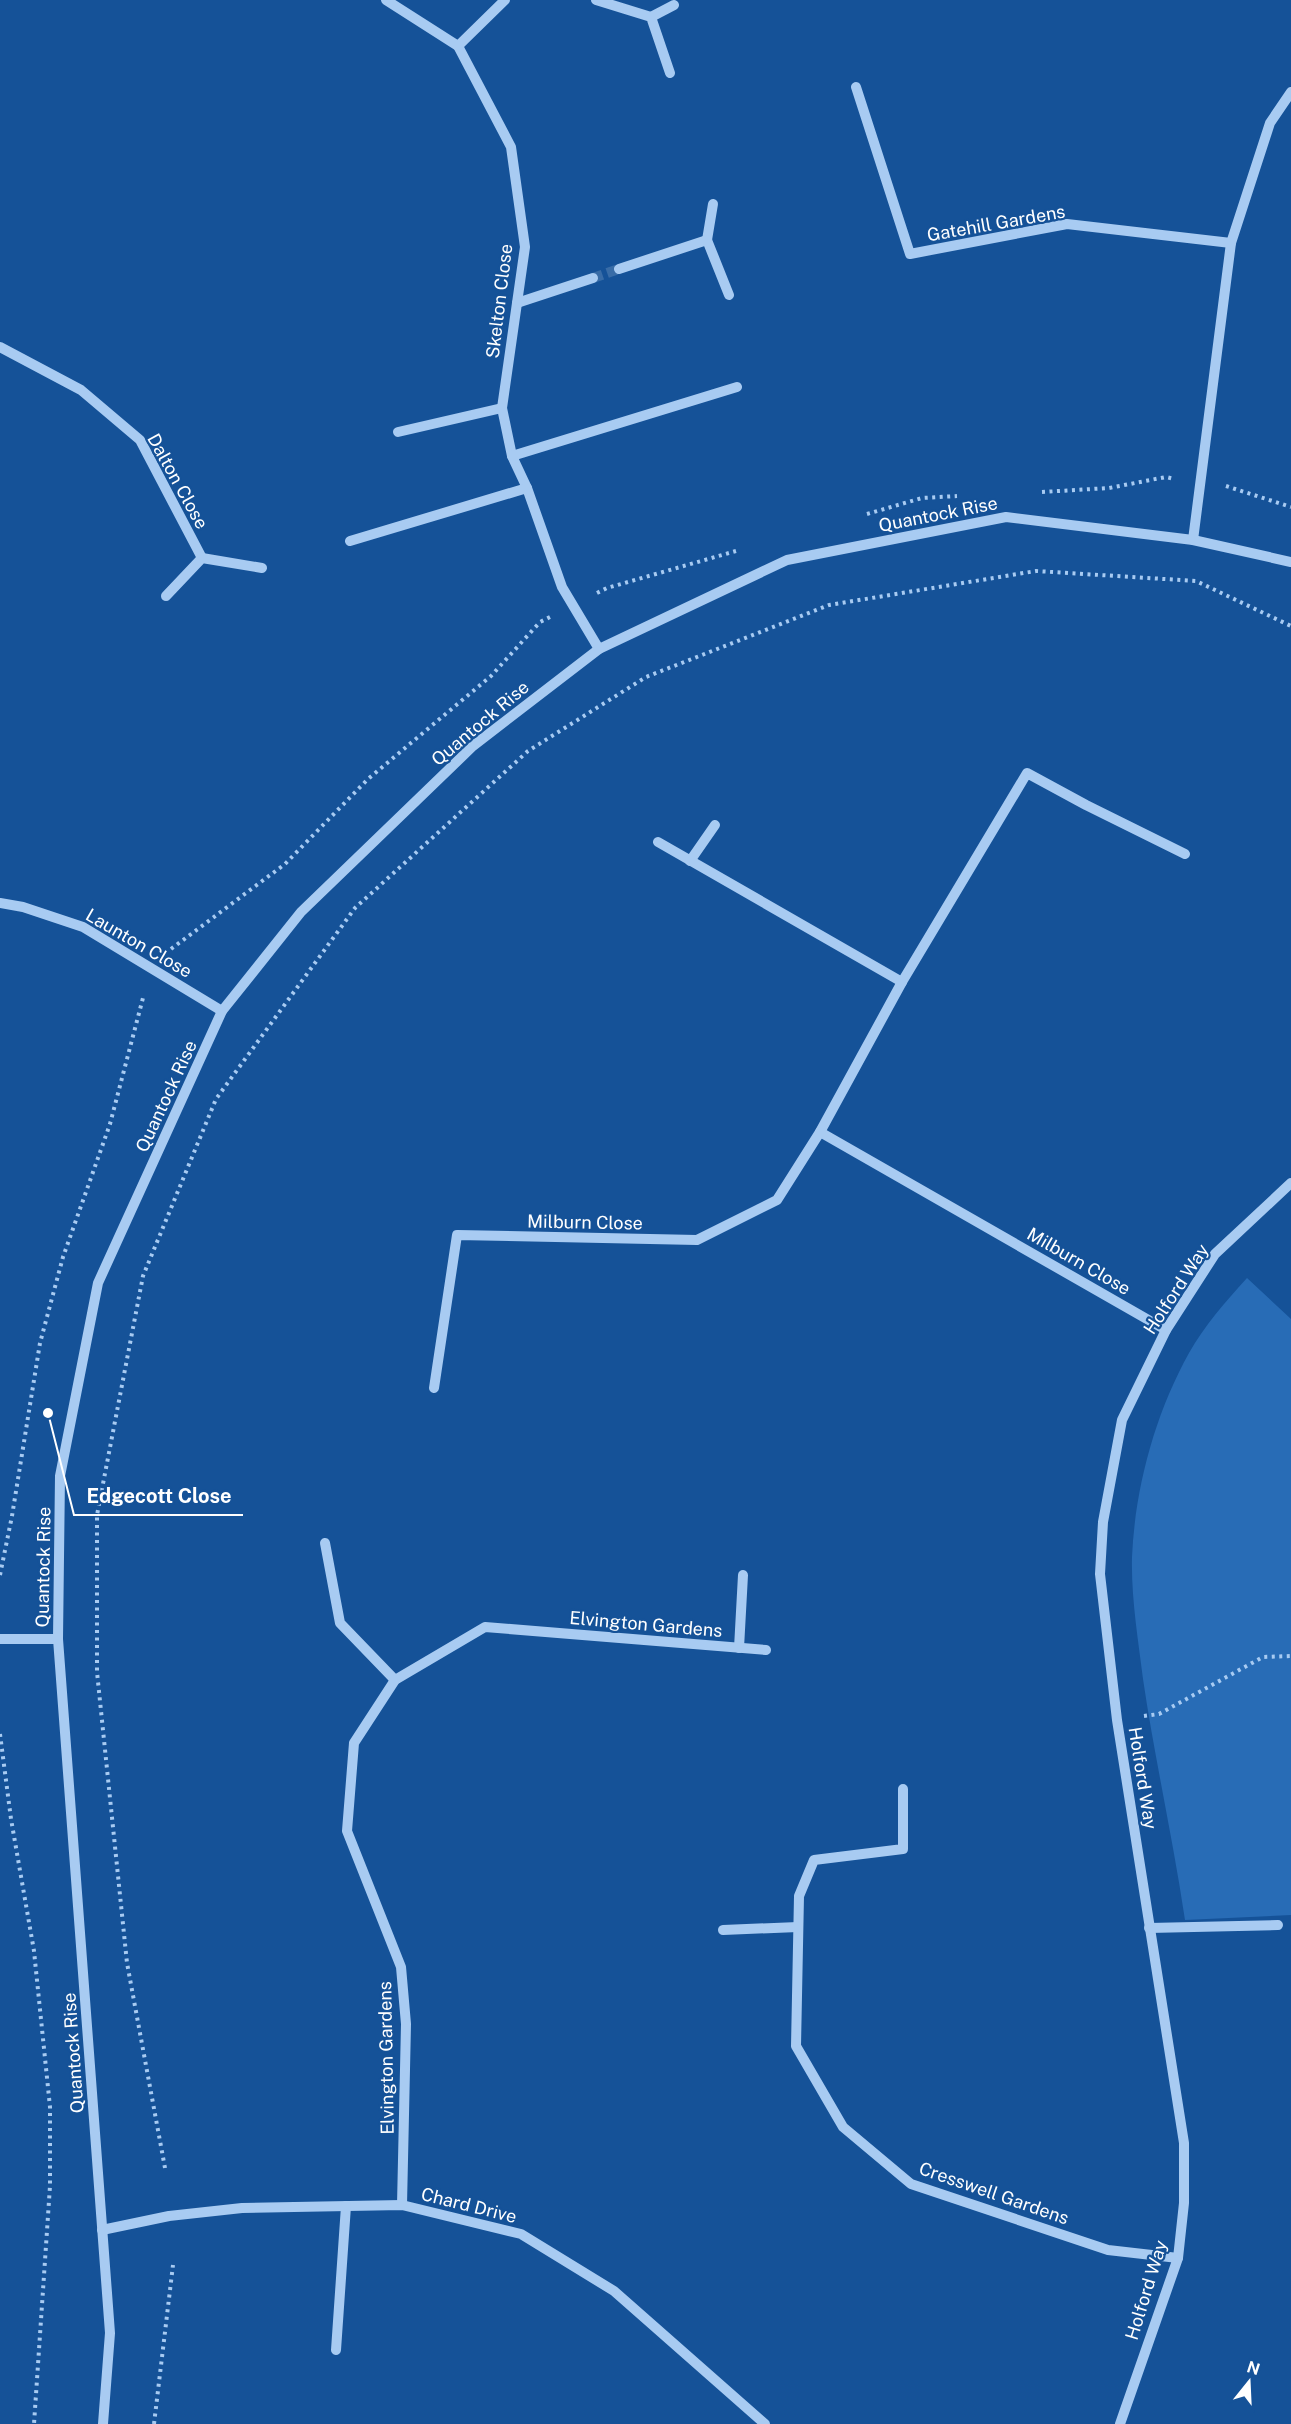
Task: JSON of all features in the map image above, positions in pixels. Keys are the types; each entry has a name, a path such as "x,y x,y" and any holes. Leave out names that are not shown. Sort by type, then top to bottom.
{"street":[{"path":"386,0 458,46 505,0"},
{"path":"596,0 651,17 674,5"},
{"path":"651,17 670,73"},
{"name":"Skelton Close","path":"458,46 510,147 525,247 502,408 512,456 527,488 562,587 599,649"},
{"name":"Gatehill Gardens","path":"856,87 910,254 1067,225 1231,243"},
{"path":"1193,540 1231,243 1270,123 1291,92"},
{"path":"713,204 707,240 729,295"},
{"path":"620,269 707,240"},
{"path":"517,303 593,278"},
{"name":"Dalton Close","path":"0,346 81,390 140,440 202,558"},
{"path":"512,456 737,387"},
{"path":"398,432 502,408"},
{"path":"350,541 527,488"},
{"name":"Quantock Rise","path":"103,2424 110,2333 58,1639 60,1476 98,1283 222,1011 301,912 472,746 599,649 786,560 1006,518 1193,540 1291,562"},
{"path":"166,596 202,558 262,568"},
{"name":"Milburn Close","path":"434,1388 457,1236 697,1240 777,1200 820,1132 902,982 1027,773 1185,854"},
{"path":"690,861 715,825"},
{"path":"658,842 902,982"},
{"name":"Launton Close","path":"0,903 22,907 83,927 222,1011"},
{"name":"Milburn Close","path":"820,1132 1167,1330"},
{"name":"Holford Way","path":"1120,2424 1178,2258 1184,2203 1184,2143 1117,1720 1100,1574 1103,1522 1122,1420 1167,1330 1215,1254 1291,1184"},
{"path":"325,1543 340,1623 395,1680"},
{"path":"739,1648 743,1575"},
{"name":"Elvington Gardens","path":"402,2205 406,2024 401,1967 347,1831 354,1743 395,1680 485,1627 766,1650"},
{"path":"0,1639 58,1639"},
{"name":"Cresswell Gardens","path":"903,1789 903,1849 814,1860 799,1896 796,2046 843,2127 911,2184 1108,2250 1178,2258"},
{"path":"1149,1928 1278,1925"},
{"path":"723,1930 798,1927"},
{"name":"Chard Drive","path":"102,2230 169,2217 242,2208 402,2205 521,2234 614,2291 759,2422"},
{"path":"336,2349 346,2206"}],"path":[{"path":"1233,487 1291,507"},
{"path":"165,2168 127,1963 97,1672 97,1515 143,1276 216,1099 355,908 528,751 646,677 829,605 1036,571 1196,581 1291,626"},
{"path":"171,950 285,864 368,779 491,676 540,622"},
{"path":"0,1575 12,1516 40,1343 63,1257 110,1124 143,995"},
{"path":"1117,1720 1159,1714 1263,1657 1291,1656"},
{"path":"0,1734 11,1819 34,1951 50,2107 50,2186 34,2424"},
{"path":"154,2424 172,2265"}],"shaded area":[{"path":"1247,1278 1291,1319 1291,1915 1185,1920 1143,1679 1135,1618 1132,1557 1134,1531 1142,1478 1149,1452 1177,1376 1201,1333"}],"tunnel":[{"path":"593,278 619,269"}],"place":[{"name":"Edgecott Close","path":"48,1413"}]}
